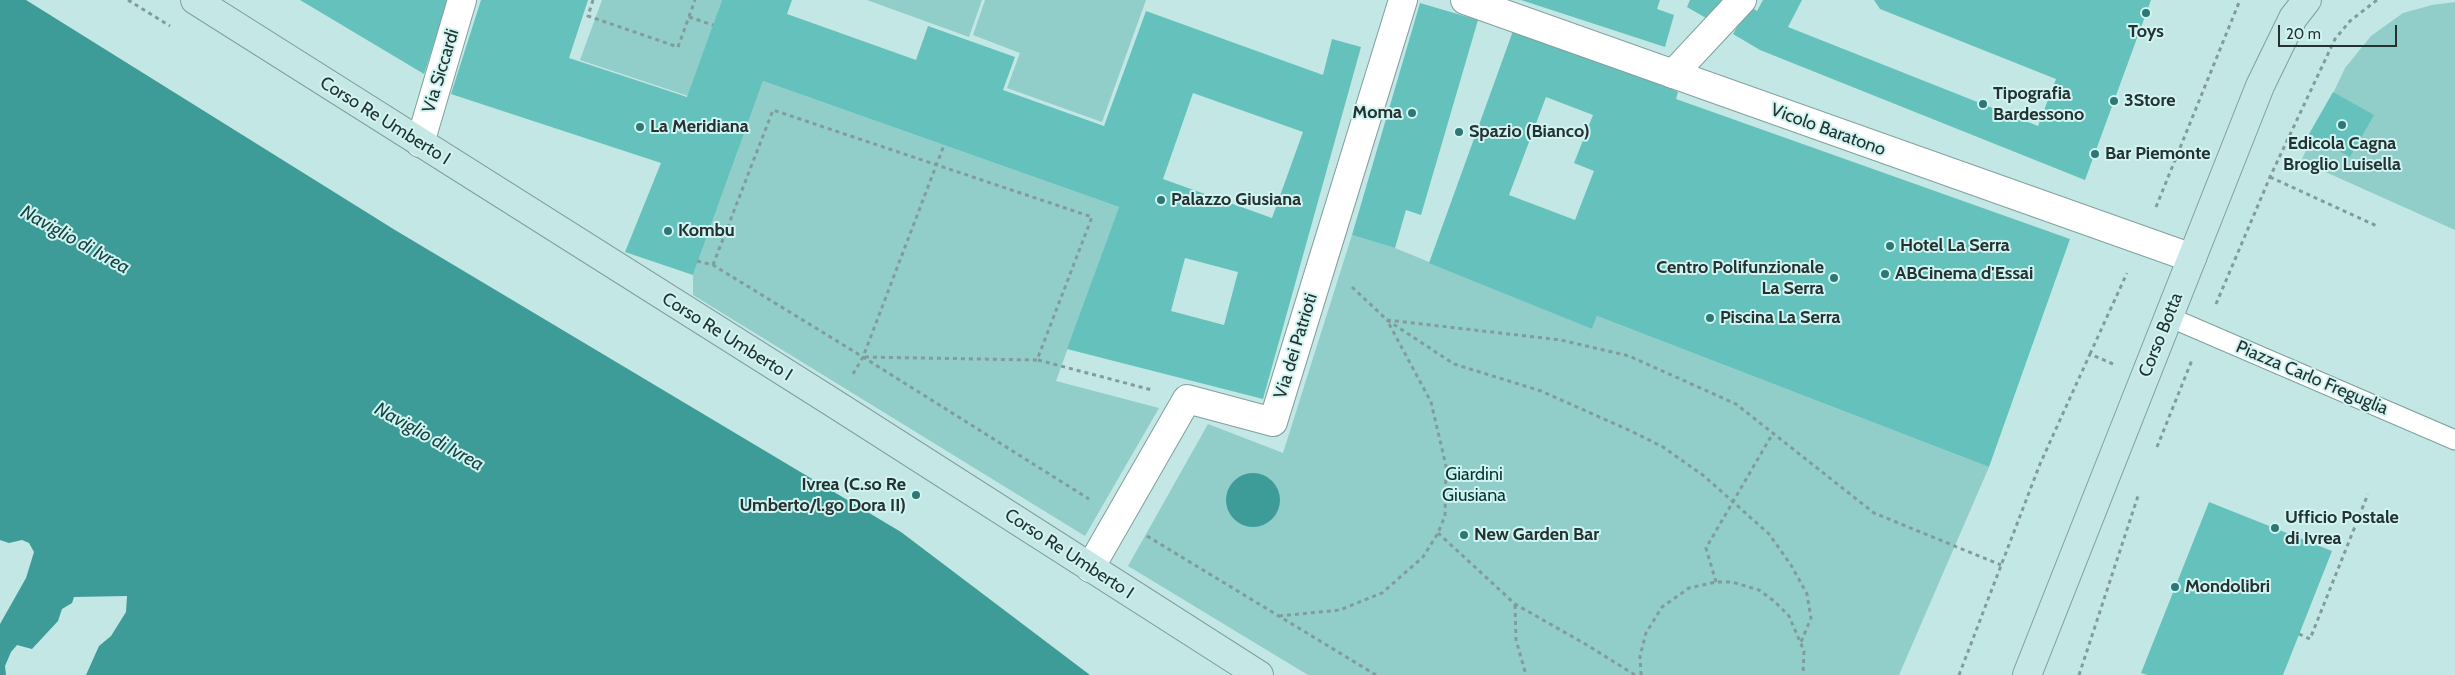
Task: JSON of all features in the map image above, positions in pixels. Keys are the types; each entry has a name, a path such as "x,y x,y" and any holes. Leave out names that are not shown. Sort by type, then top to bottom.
{"main road":[{"name":"Corso Re Umberto I","path":"195,0 835,404 1259,675"},
{"name":"Corso Botta","path":"2027,675 2260,86 2293,18 2306,0"}],"street":[{"name":"Via Siccardi","path":"420,143 462,0"},
{"name":"Via dei Patrioti","path":"1187,399 1273,422 1403,0"},
{"name":"Vicolo Baratono","path":"1465,0 2192,258"},
{"path":"1673,74 1742,0"},
{"path":"1090,568 1120,519 1187,399"}],"lane":[{"name":"Piazza Carlo Freguglia","path":"2169,317 2455,440"}],"path":[{"path":"593,0 588,16 678,48 695,0"},
{"path":"1959,675 2040,464 2142,241 2182,148 2240,0"},
{"path":"2156,452 2204,332 2270,177 2335,39 2350,21 2377,0"},
{"path":"689,17 713,25"},
{"path":"712,265 773,110 1092,217 1037,360"},
{"path":"835,404 864,357 944,145"},
{"path":"2270,177 2379,227"},
{"path":"1323,260 1387,320 1454,364 1542,391 1663,447 1704,476 1769,534 1791,565 1807,594 1811,618 1801,642"},
{"path":"697,261 712,265 864,357 1120,519 1376,675"},
{"path":"1387,320 1561,340 1629,356 1736,404 1874,513 2001,566"},
{"path":"1278,616 1340,610 1382,593 1423,557 1438,533 1445,516 1446,466 1431,402 1387,320"},
{"path":"2090,354 2180,392"},
{"path":"864,357 1037,360 1187,399"},
{"path":"1716,582 1706,548 1773,433"},
{"path":"2079,675 2142,486"},
{"path":"2299,634 2310,638 2368,494"},
{"path":"1438,533 1515,604 1635,675"},
{"path":"1641,675 1640,656 1646,633 1662,607 1689,588 1716,582 1742,585 1759,590 1774,601 1789,616 1801,642 1803,675"},
{"path":"1515,604 1516,640 1526,675"}],"green space":[{"path":"602,0 722,0 688,96 580,60"},
{"path":"867,0 982,0 969,37"},
{"path":"985,0 1146,0 1102,122 1007,88 1020,53 973,35"},
{"path":"2455,2 2455,230 2301,161 2345,68 2371,36 2403,13 2432,5"},
{"path":"763,81 1119,207 1056,381 1159,408 1085,536 693,295 693,275"},
{"name":"Giardini Giusiana","path":"1352,235 1395,248 1592,329 1597,316 1989,467 1899,675 1308,675 1128,566 1208,424 1283,453"}],"water":[{"name":"Naviglio di Ivrea","path":"0,0 26,0 395,230 901,532 1090,675 86,675 99,646 111,636 126,612 127,596 74,597 72,603 62,609 58,621 32,649 17,645 11,652 5,666 6,675 0,675 0,624 26,578 34,552 29,543 22,540 9,543 0,540"},
{"path":"1248,473 1258,473 1268,477 1276,485 1280,500 1276,515 1268,523 1258,527 1248,527 1238,523 1230,515 1226,505 1226,495 1230,485 1238,477"}],"building":[{"path":"300,0 448,0 424,74"},
{"path":"481,0 588,0 569,58 687,97 722,0 792,0 787,14 916,60 928,26 1015,57 1003,90 1104,126 1146,11 1323,75 1332,39 1361,47 1263,399 1067,349 1119,207 763,81 693,275 625,252 661,163 451,94","holes":["1193,93 1303,132 1272,218 1163,179","1185,258 1238,272 1224,325 1171,311"]},
{"path":"1521,0 1660,0 1657,9 1674,15 1665,47"},
{"path":"1690,0 1726,0 1706,18 1687,7"},
{"path":"1763,0 1802,0 1788,27 2038,126 2056,79 1880,9 1874,0 2151,0 2085,180 1760,50 1733,34 1749,6 1757,11"},
{"path":"1420,3 1478,20 1421,215 1406,210 1395,248 1352,235"},
{"name":"Centro Polifunzionale La Serra","path":"1513,31 1662,85 1678,92 1676,99 2070,239 1989,467 1597,316 1592,329 1429,263","holes":["1546,97 1593,115 1574,163 1594,171 1575,220 1509,195"]},
{"name":"Edicola Cagna Broglio Luisella","path":"2333,92 2374,115 2350,157 2309,134"},
{"path":"2209,502 2332,551 2283,675 2148,675 2141,673"}],"place":[{"name":"Toys","path":"2146,13"},
{"name":"3Store","path":"2114,101"},
{"name":"Tipografia Bardessono","path":"1983,104"},
{"name":"Moma","path":"1412,113"},
{"name":"Edicola Cagna Broglio Luisella","path":"2342,125"},
{"name":"La Meridiana","path":"640,127"},
{"name":"Spazio (Bianco)","path":"1459,132"},
{"name":"Bar Piemonte","path":"2095,154"},
{"name":"Palazzo Giusiana","path":"1161,200"},
{"name":"Kombu","path":"668,231"},
{"name":"Hotel La Serra","path":"1890,246"},
{"name":"ABCinema d'Essai","path":"1885,274"},
{"name":"Centro Polifunzionale La Serra","path":"1834,278"},
{"name":"Piscina La Serra","path":"1710,318"},
{"name":"Ivrea (C.so Re Umberto/l.go Dora II)","path":"916,495"},
{"name":"Ufficio Postale di Ivrea","path":"2275,528"},
{"name":"New Garden Bar","path":"1464,535"},
{"name":"Mondolibri","path":"2175,587"}]}
